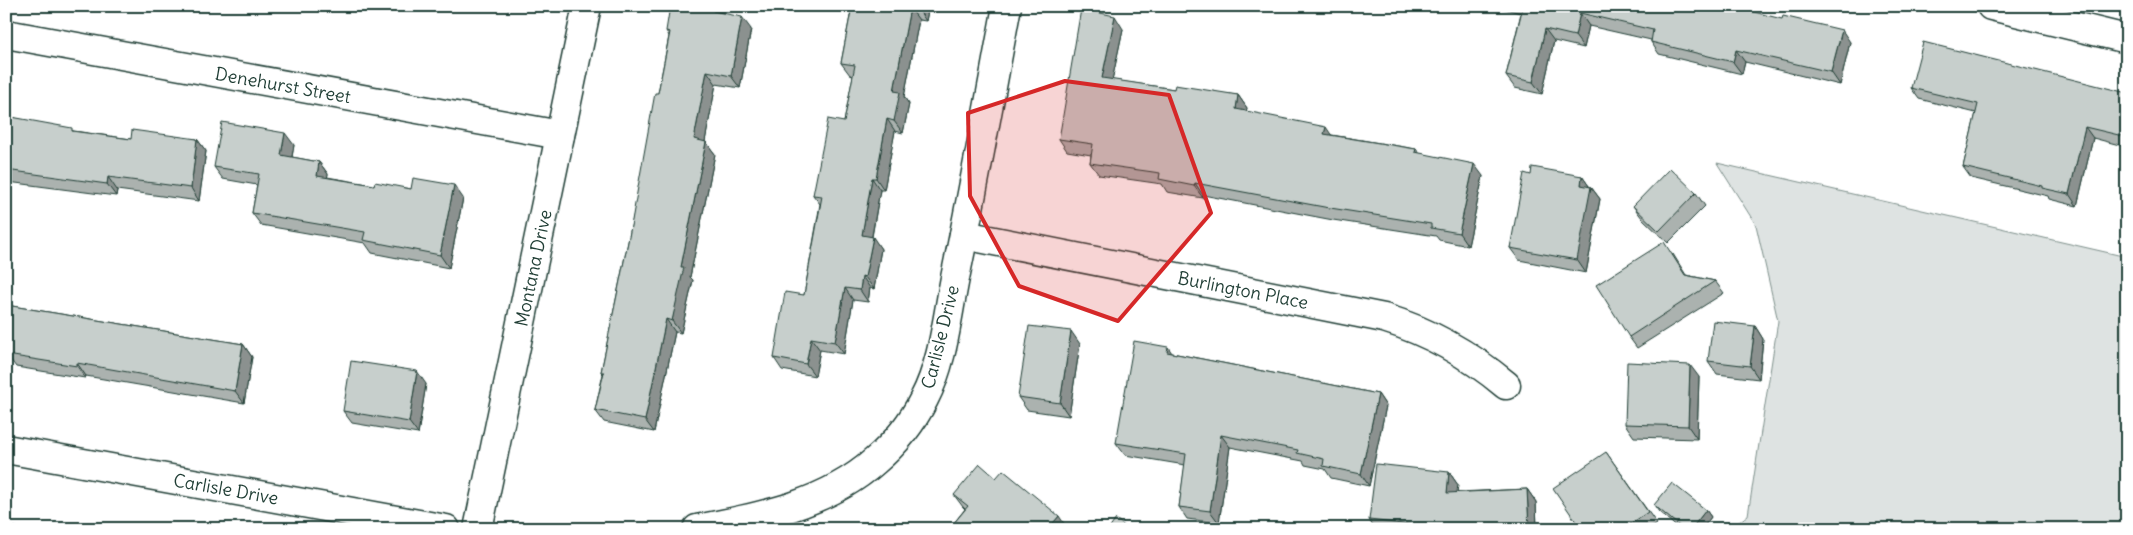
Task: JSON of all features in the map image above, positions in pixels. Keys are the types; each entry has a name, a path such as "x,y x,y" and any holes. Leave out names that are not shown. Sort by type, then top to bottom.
{"street":[{"name":"Montana Drive","path":"478,529 587,6"},
{"name":"Carlisle Drive","path":"697,529 767,515 826,492 852,478 874,462 895,442 912,420 925,398 936,368 964,235 1007,6"},
{"path":"1991,6 2067,15 2127,39"},
{"name":"Denehurst Street","path":"6,34 560,135"},
{"name":"Burlington Place","path":"964,235 1384,318 1408,325 1449,345 1469,357 1506,385"},
{"name":"Carlisle Drive","path":"6,449 446,529"}],"highlighted area":[{"path":"1065,81 1169,95 1211,213 1118,321 1019,286 970,196 968,113"}],"shaded area":[{"path":"1717,163 2127,257 2127,529 1730,529 1748,515 1778,321 1756,225"}],"building":[{"path":"670,6 714,6 713,11 742,17 731,76 707,71 694,139 706,142 681,267 684,267 672,321 666,319 645,420 595,410 604,372 601,372 629,237 655,93 658,93 670,32 666,31"},
{"path":"852,6 918,6 918,9 910,8 894,91 900,92 894,121 887,119 876,178 872,178 862,235 873,237 865,277 862,276 860,290 845,288 835,342 811,338 806,364 774,358 785,292 804,295 822,196 813,195 828,119 844,122 855,65 841,63"},
{"path":"1523,6 1730,6 1782,19 1783,16 1842,30 1831,72 1736,50 1733,62 1651,42 1653,30 1580,13 1575,36 1545,29 1533,82 1506,76"},
{"path":"1081,9 1115,16 1102,78 1174,89 1175,85 1238,95 1236,109 1326,127 1324,134 1416,149 1415,152 1474,164 1459,233 1431,228 1431,224 1324,207 1195,183 1194,186 1159,179 1160,173 1090,163 1093,144 1059,139"},
{"path":"1923,42 2127,93 2127,137 2085,127 2069,194 1963,167 1978,104 1911,88"},
{"path":"6,116 72,128 72,131 131,139 132,130 197,139 191,188 108,177 107,184 6,170"},
{"path":"222,122 285,133 281,155 319,162 317,176 374,185 375,182 411,189 413,178 454,185 440,255 363,240 365,232 252,213 259,174 214,167"},
{"path":"1532,167 1582,176 1581,185 1591,187 1577,260 1510,248 1524,173 1531,175"},
{"path":"1670,168 1696,193 1659,231 1633,206"},
{"path":"1664,242 1685,275 1715,281 1629,337 1596,285"},
{"path":"6,305 243,344 235,391 77,363 77,366 7,355"},
{"path":"1713,321 1755,326 1750,366 1708,361"},
{"path":"1029,326 1071,331 1060,403 1018,397"},
{"path":"1134,341 1168,347 1167,352 1378,394 1361,474 1323,466 1324,459 1297,453 1298,450 1221,435 1210,511 1179,507 1186,454 1116,443"},
{"path":"351,361 417,371 409,422 343,411"},
{"path":"1627,362 1690,365 1688,426 1625,424"},
{"path":"1606,452 1648,512 1623,529 1581,529 1553,488"},
{"path":"980,464 996,478 1003,470 1059,516 1048,529 949,529 968,506 954,495"},
{"path":"1376,464 1449,472 1447,493 1527,489 1529,529 1447,529 1369,520"},
{"path":"1672,483 1706,510 1691,529 1683,529 1654,505"},
{"path":"1116,519 1128,529 1109,529"},
{"path":"6,526 28,529 6,529"},
{"path":"70,526 85,529 69,529"}]}
